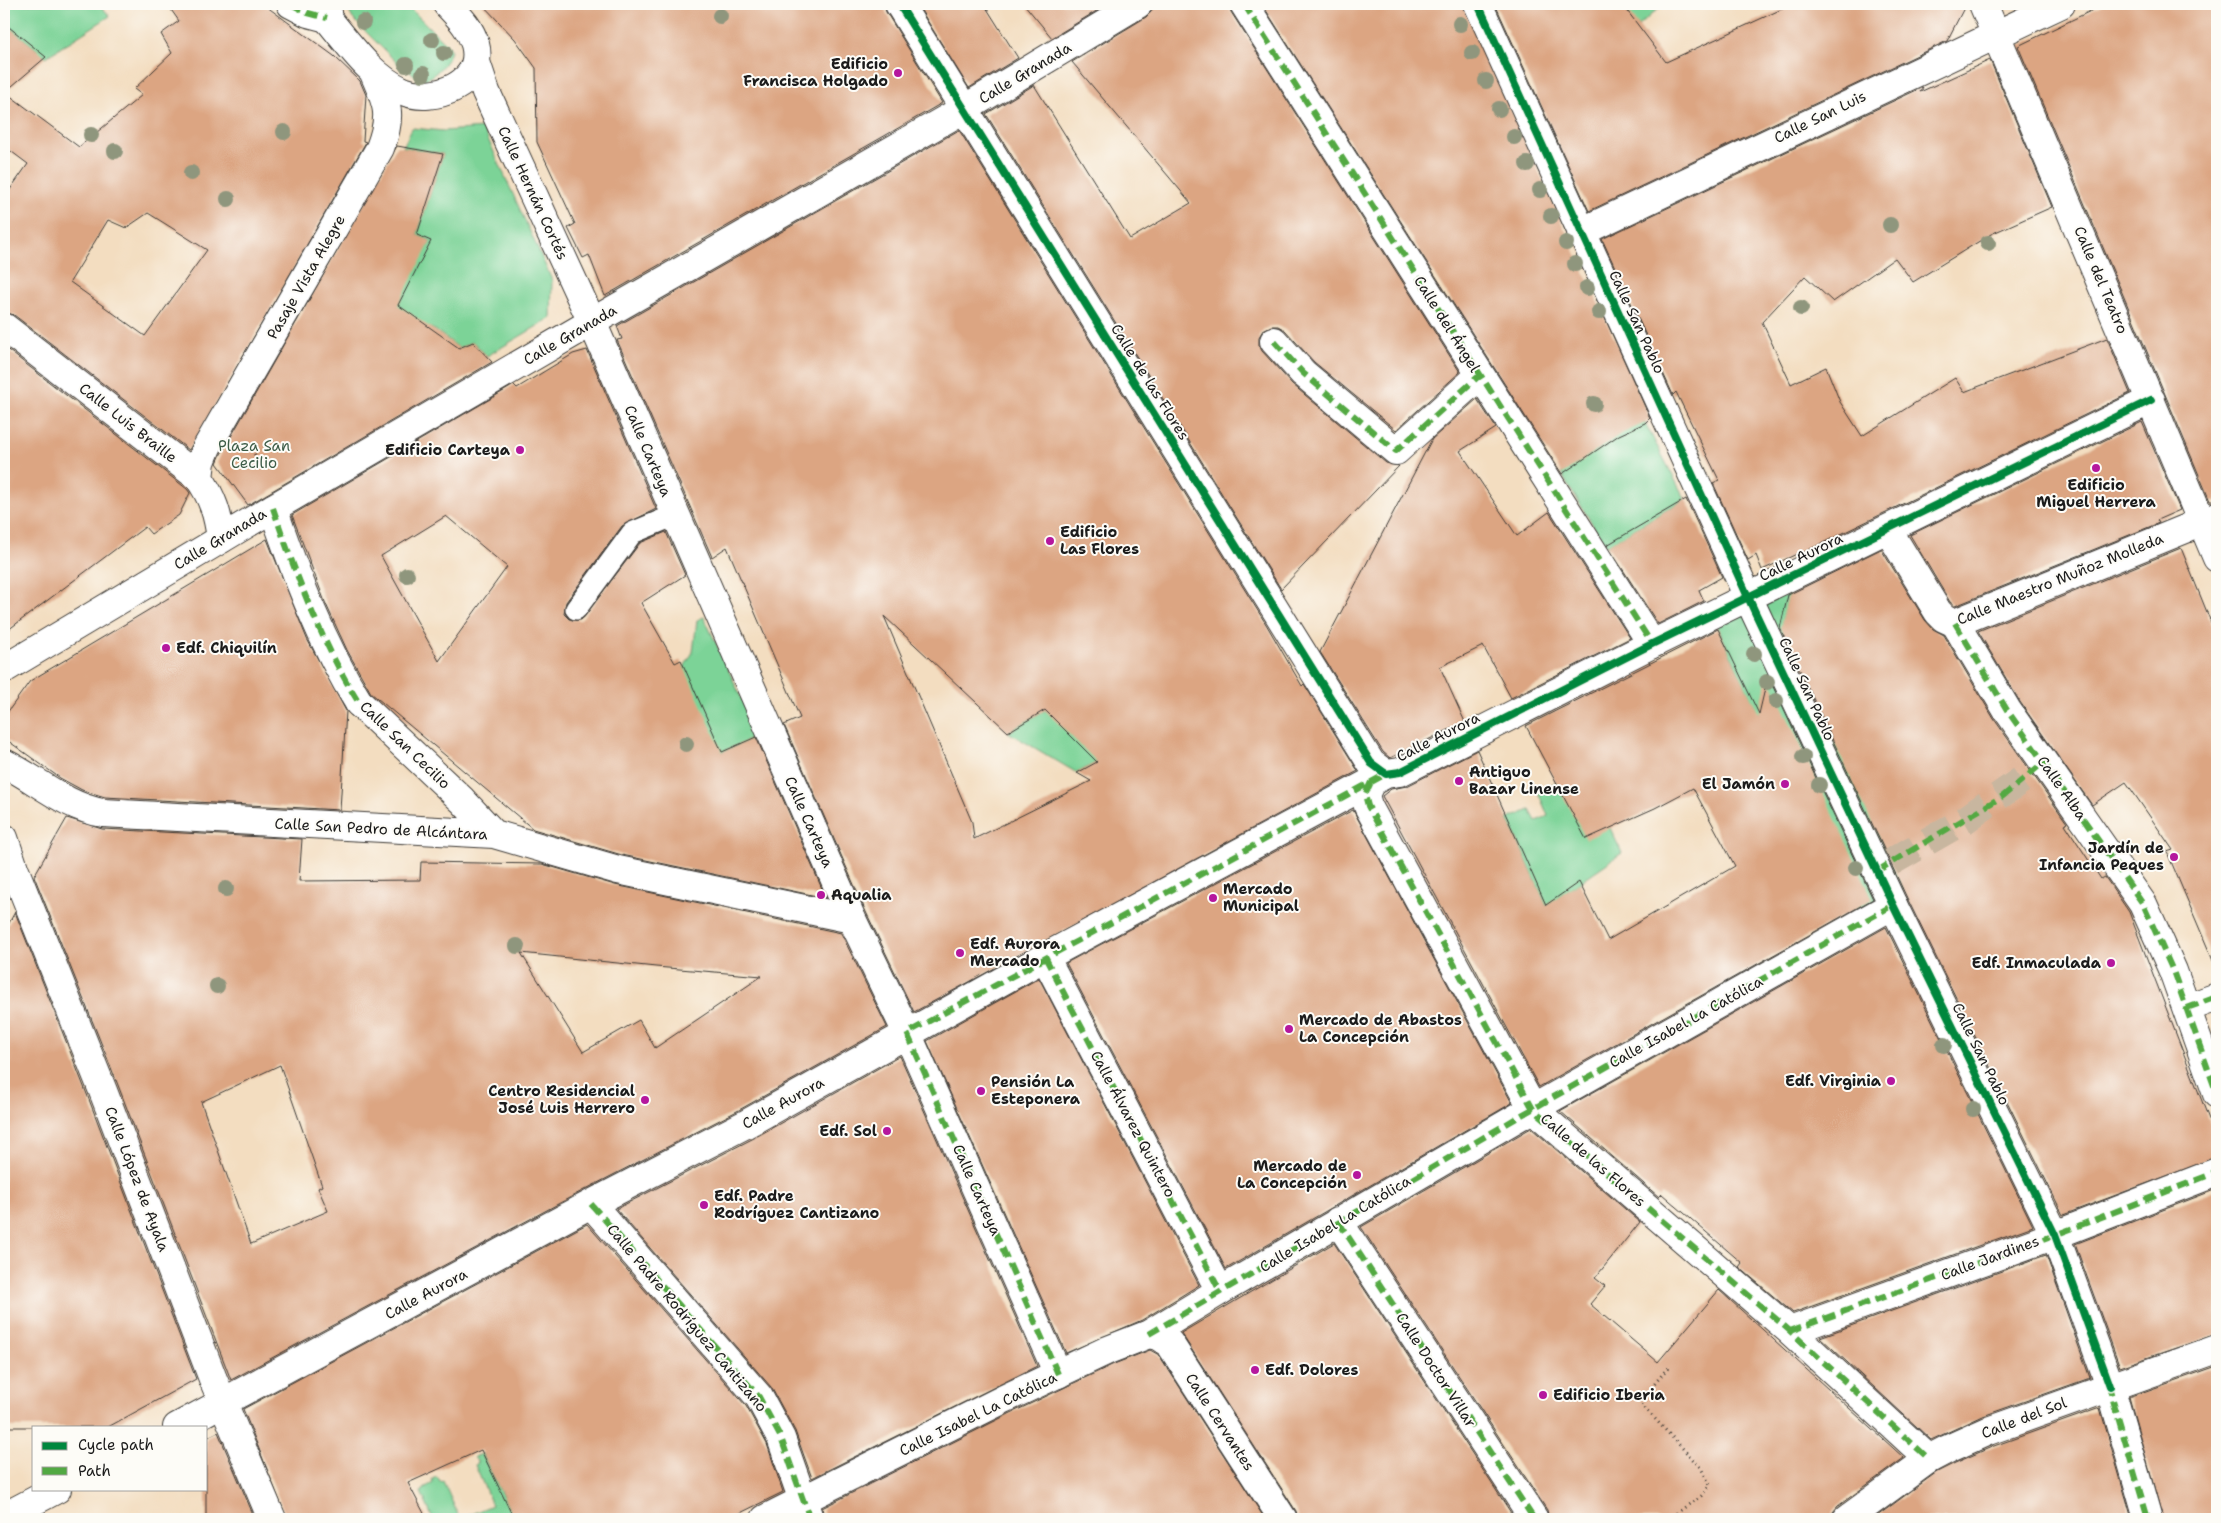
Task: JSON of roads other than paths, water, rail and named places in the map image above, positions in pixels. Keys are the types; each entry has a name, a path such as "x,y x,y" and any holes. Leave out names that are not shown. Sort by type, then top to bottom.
{"street":[{"path":"291,4 308,13 327,11 373,71 380,78 404,92 420,97 434,96 457,86 476,62"},
{"name":"Calle Hernán Cortés","path":"446,4 470,31 475,45 476,62 486,92 592,322"},
{"name":"Calle de las Flores","path":"899,4 1380,776 1365,795 1368,806 1533,1108 1790,1331 1929,1459"},
{"name":"Calle Granada","path":"4,669 220,539 592,322 964,109 1138,4"},
{"name":"Calle del Ángel","path":"1244,4 1303,93 1652,644"},
{"name":"Calle San Pablo","path":"1478,4 1749,598 1884,867 1893,905 2055,1235 2110,1386 2148,1519"},
{"name":"Calle del Teatro","path":"1983,4 2151,400 2210,519 2217,558"},
{"name":"Calle San Luis","path":"1581,232 1996,33 2061,4"},
{"name":"Pasaje Vista Alegre","path":"199,478 201,462 207,448 380,148 388,117 382,92 373,71"},
{"name":"Calle Carteya","path":"592,322 852,919 907,1033 1058,1374"},
{"name":"Calle Luis Braille","path":"4,327 199,478 210,495 218,514 220,539"},
{"path":"1274,341 1303,373 1396,451 1480,375"},
{"name":"Calle Aurora","path":"179,1426 591,1204 746,1124 1045,957 1380,776 1400,772 1652,644 2151,400"},
{"name":"Calle San Cecilio","path":"273,508 282,535 336,667 359,703 462,800 494,834"},
{"name":"Calle Maestro Muñoz Molleda","path":"1888,530 1938,612 1944,618 1956,623 2210,519"},
{"name":"Calle Alba","path":"1956,623 2007,710 2037,768 2143,904 2174,971 2217,1094"},
{"name":"Calle San Pedro de Alcántara","path":"4,763 63,799 90,811 494,834 618,870 852,919"},
{"name":"Calle López de Ayala","path":"4,838 14,868 103,1091 223,1403 272,1519"},
{"name":"Calle Isabel La Católica","path":"765,1519 806,1510 1058,1374 1122,1344 1149,1334 1338,1221 1533,1108 1893,905"},
{"name":"Calle Álvarez Quintero","path":"1045,957 1220,1291"},
{"path":"2187,1008 2217,997"},
{"name":"Calle Jardines","path":"1790,1331 2055,1235 2217,1172"},
{"name":"Calle Padre Rodríguez Cantizano","path":"591,1204 759,1397 781,1438 806,1510"},
{"name":"Calle Doctor Villar","path":"1338,1221 1534,1519"},
{"name":"Calle Cervantes","path":"1149,1334 1158,1336 1170,1344 1284,1519"},
{"name":"Calle del Sol","path":"1847,1519 1929,1459 1988,1431 2217,1348"},
{"path":"4,1517 55,1490"}],"lane":[{"path":"576,609 632,533 675,515"}],"tunnel":[{"path":"1891,862 1965,820 2030,774"}],"place":[{"name":"Edificio Francisca Holgado","path":"898,73"},
{"name":"Edificio Carteya","path":"520,450"},
{"name":"Edificio Miguel Herrera","path":"2096,468"},
{"name":"Edificio Las Flores","path":"1050,541"},
{"name":"Edf. Chiquilín","path":"166,648"},
{"name":"Antiguo Bazar Linense","path":"1459,781"},
{"name":"El Jamón","path":"1785,784"},
{"name":"Jardín de Infancia Peques","path":"2174,857"},
{"name":"Aqualia","path":"821,895"},
{"name":"Mercado Municipal","path":"1213,898"},
{"name":"Edf. Aurora Mercado","path":"960,953"},
{"name":"Edf. Inmaculada","path":"2111,963"},
{"name":"Mercado de Abastos La Concepción","path":"1289,1029"},
{"name":"Edf. Virginia","path":"1891,1081"},
{"name":"Pensión La Esteponera","path":"981,1091"},
{"name":"Centro Residencial José Luis Herrero","path":"645,1100"},
{"name":"Edf. Sol","path":"887,1131"},
{"name":"Mercado de La Concepción","path":"1357,1175"},
{"name":"Edf. Padre Rodríguez Cantizano","path":"704,1205"},
{"name":"Edf. Dolores","path":"1255,1370"},
{"name":"Edificio Iberia","path":"1543,1395"}],"park label":[{"name":"Plaza San Cecilio","path":"254,454"}]}
